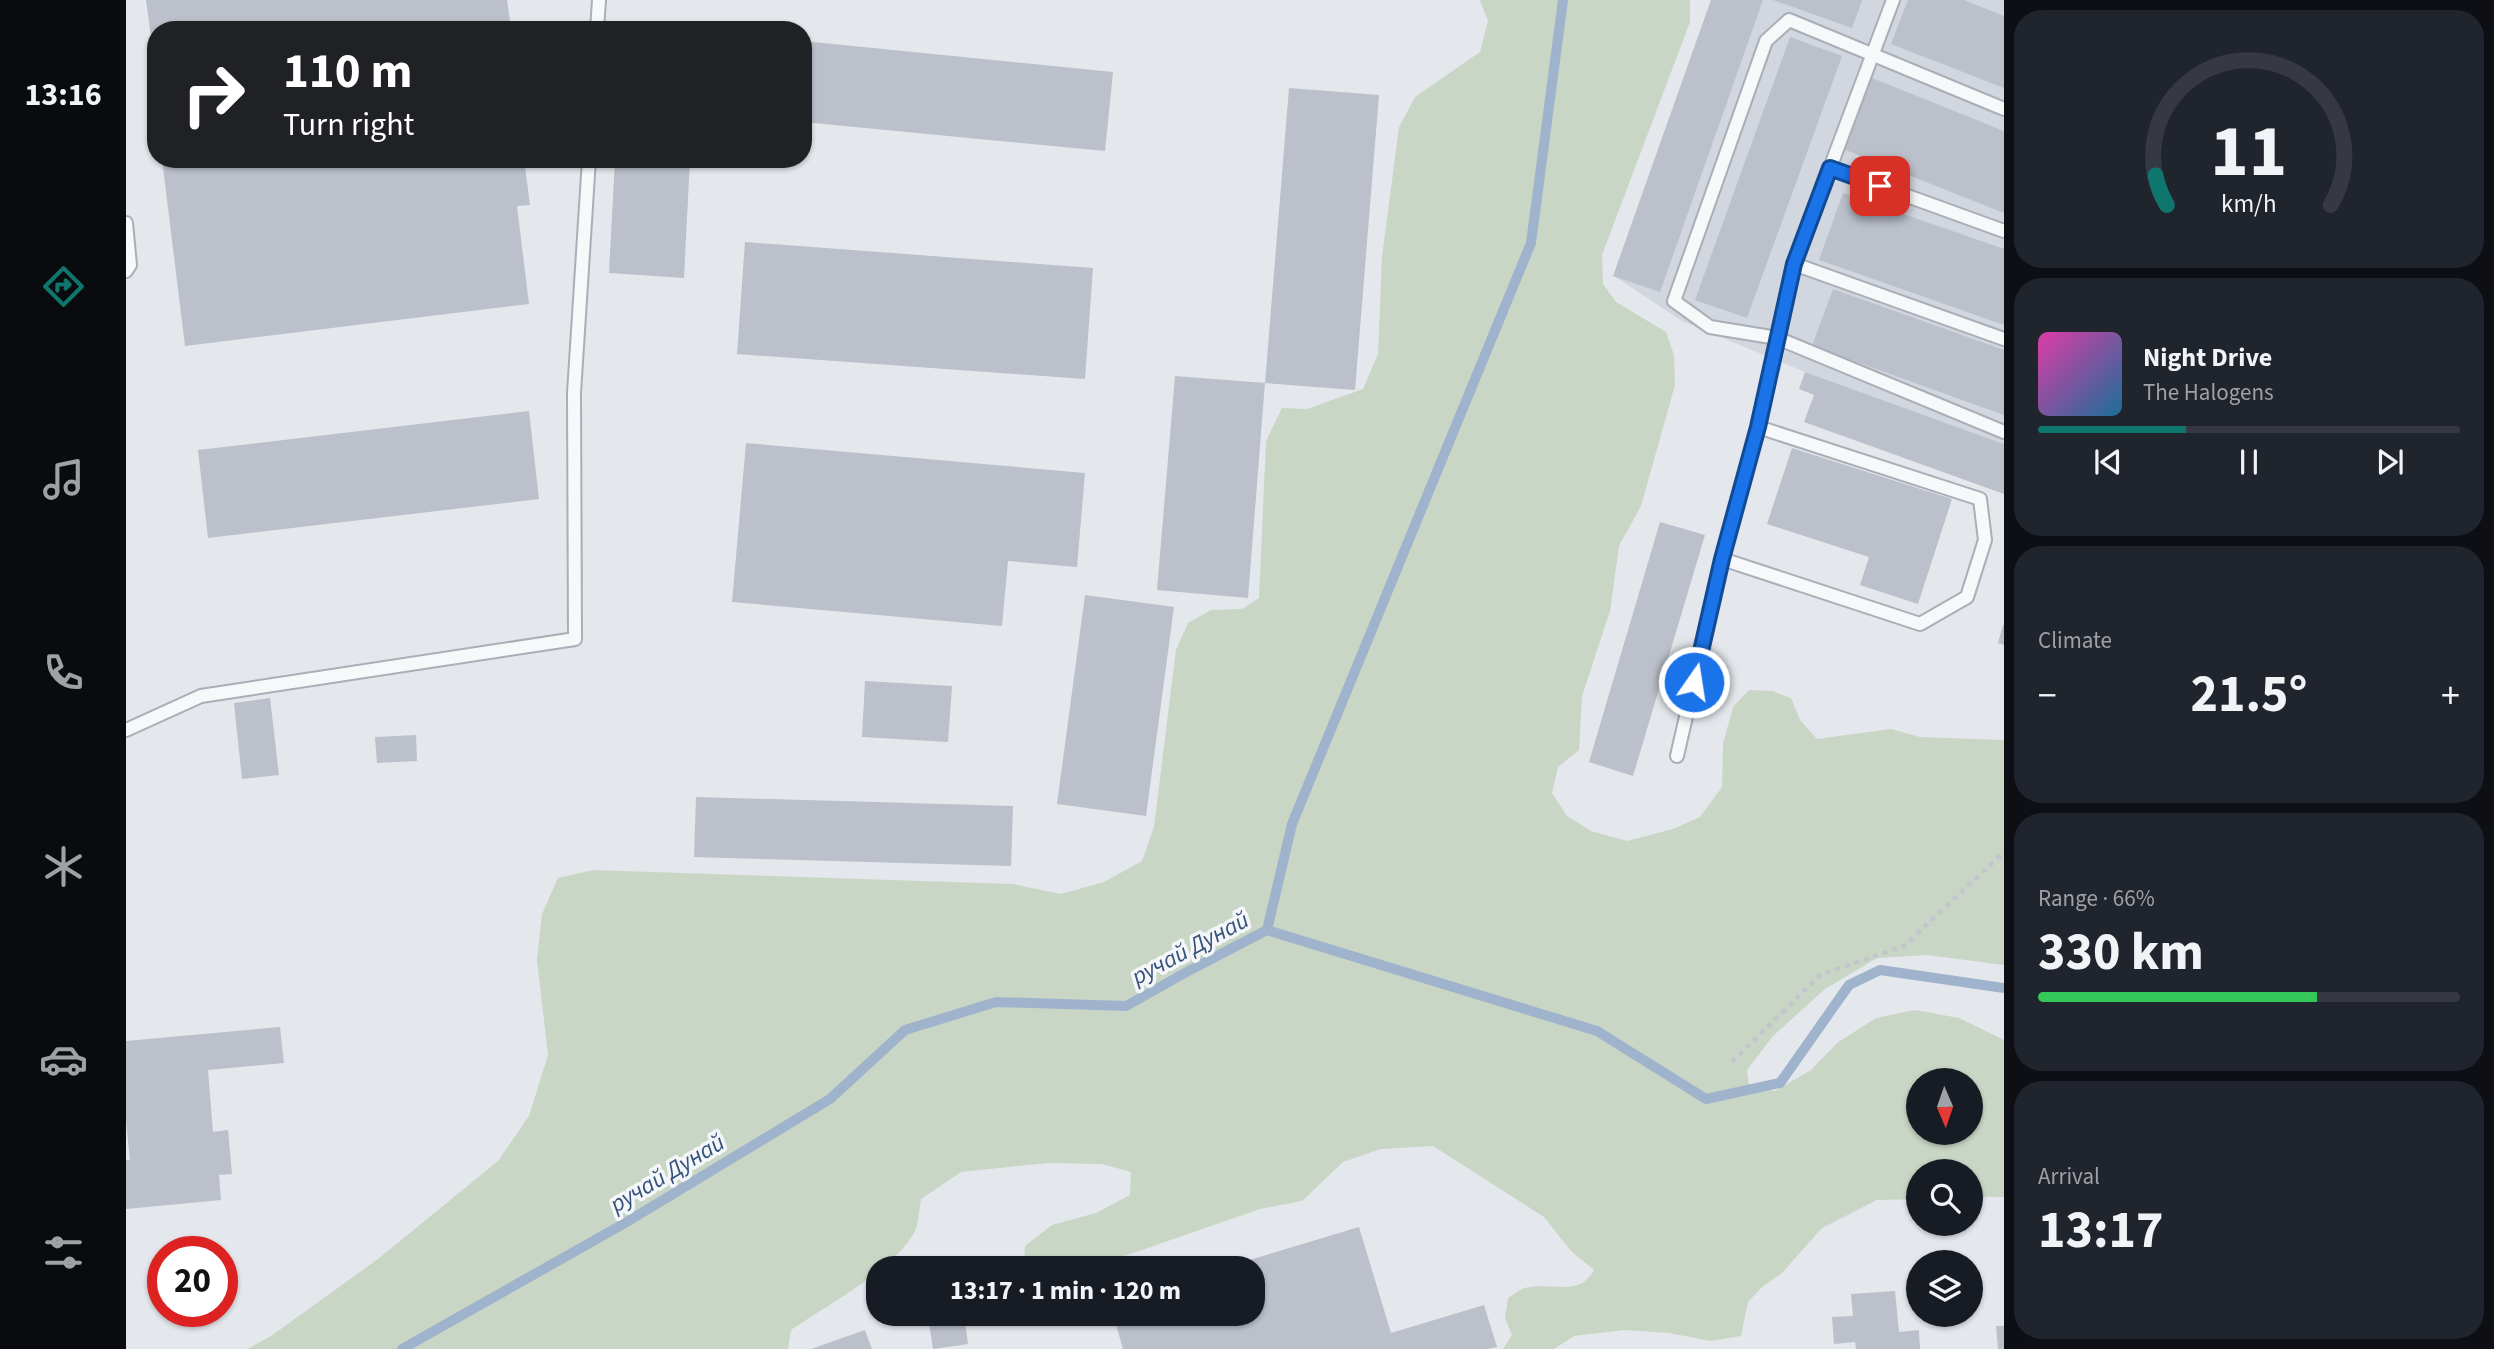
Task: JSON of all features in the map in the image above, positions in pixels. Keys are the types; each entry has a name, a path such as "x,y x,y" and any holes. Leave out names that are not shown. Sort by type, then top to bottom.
{"lane":[{"path":"598,21 599,0"},
{"path":"1678,756 1722,559 1758,427 1794,264 1893,0"},
{"path":"2004,109 1789,20 1766,41 1674,301 1710,327 1777,338 2004,432"},
{"path":"126,730 201,696 575,639 574,393 588,168"},
{"path":"1830,168 2004,231"},
{"path":"126,223 130,265 126,271"},
{"path":"1794,264 2004,340"},
{"path":"1722,559 1920,624 1967,597 1985,540 1979,499 1758,427"}],"path":[{"path":"1732,1062 1821,975 1904,946 2004,852"}],"shaded area":[{"path":"1711,0 2004,0 2004,444 1805,372 1682,321 1614,276"}],"green space":[{"path":"1480,0 1690,0 1690,22 1602,255 1603,284 1616,302 1666,332 1674,355 1675,385 1641,506 1619,546 1610,611 1582,696 1579,750 1558,767 1552,793 1567,816 1591,831 1627,841 1673,829 1700,817 1722,787 1723,744 1733,707 1749,690 1772,691 1791,698 1800,720 1817,739 1891,729 1920,737 2004,740 2004,965 1927,955 1877,958 1825,989 1773,1036 1747,1070 1749,1087 1775,1091 1811,1070 1837,1043 1876,1018 1915,1010 1959,1018 2004,1040 2004,1197 1983,1197 1983,1159 1906,1159 1906,1199 1877,1200 1822,1228 1783,1272 1761,1288 1748,1302 1741,1336 1711,1341 1669,1333 1624,1330 1574,1336 1554,1349 1503,1349 1512,1335 1505,1318 1508,1298 1520,1290 1532,1287 1580,1284 1588,1279 1594,1270 1571,1251 1544,1217 1433,1146 1381,1149 1343,1162 1302,1201 1260,1209 1124,1256 1025,1256 1025,1246 1052,1225 1096,1213 1130,1195 1131,1172 1102,1164 1048,1163 961,1172 921,1199 915,1231 896,1256 866,1256 866,1280 791,1330 788,1349 247,1349 271,1336 378,1259 498,1161 529,1116 548,1055 537,960 542,914 558,878 593,870 1013,884 1061,894 1104,882 1142,861 1154,827 1176,650 1188,623 1211,610 1242,609 1259,598 1266,441 1282,408 1307,409 1363,389 1378,354 1382,257 1399,127 1415,97 1480,52 1488,21"}],"building":[{"path":"146,0 507,0 510,21 149,21"},
{"path":"1711,0 1763,0 1660,292 1613,276"},
{"path":"1773,0 1862,0 1852,28"},
{"path":"1908,0 1964,0 2004,16 2004,88 1891,44"},
{"path":"1790,37 1842,56 1747,318 1695,300"},
{"path":"812,42 1113,72 1105,151 812,123"},
{"path":"1872,78 2004,131 2004,213 1843,149"},
{"path":"1289,88 1379,95 1355,390 1265,383"},
{"path":"163,168 525,168 530,205 517,206 529,304 185,346"},
{"path":"615,168 690,168 684,278 609,273"},
{"path":"1843,193 2004,249 2004,325 1819,260"},
{"path":"745,242 1093,268 1085,379 737,354"},
{"path":"1833,289 2004,350 2004,415 1812,346"},
{"path":"1805,372 2004,444 2004,494 1804,422 1814,395 1799,389"},
{"path":"1175,376 1265,383 1248,598 1157,590"},
{"path":"529,411 539,499 208,538 198,450"},
{"path":"746,443 1085,473 1077,567 1008,561 1002,626 732,602"},
{"path":"1792,448 1952,499 1918,604 1860,585 1869,557 1767,524"},
{"path":"1660,522 1705,535 1633,776 1589,762"},
{"path":"1085,595 1174,607 1146,816 1057,804"},
{"path":"2004,625 2004,645 1998,643"},
{"path":"865,681 952,686 948,742 862,737"},
{"path":"270,698 279,775 242,779 234,703"},
{"path":"416,735 417,761 377,763 375,737"},
{"path":"696,797 1013,806 1011,866 694,857"},
{"path":"280,1027 284,1063 208,1070 213,1132 228,1130 232,1174 219,1175 221,1200 126,1209 126,1160 130,1160 126,1121 126,1041"},
{"path":"1359,1227 1391,1333 1484,1305 1497,1347 1123,1349 1116,1326 1265,1326 1265,1256 1263,1256"},
{"path":"1895,1291 1899,1332 1919,1330 1920,1349 1856,1349 1855,1342 1834,1344 1832,1317 1853,1316 1851,1294"},
{"path":"929,1326 966,1326 968,1344 933,1349"},
{"path":"1996,1326 2004,1326 2004,1349 1998,1349"},
{"path":"865,1330 872,1349 811,1349"}],"waterway":[{"path":"1267,930 1292,824 1531,243 1563,0"},
{"name":"ручай Дунай","path":"402,1349 625,1223 830,1099 905,1030 996,1002 1126,1006 1267,930 1597,1031 1706,1099 1780,1083 1849,985 1880,970 2004,988"}],"route":[{"path":"1694,682 1722,559 1758,427 1794,264 1830,168 1880,186"}]}
